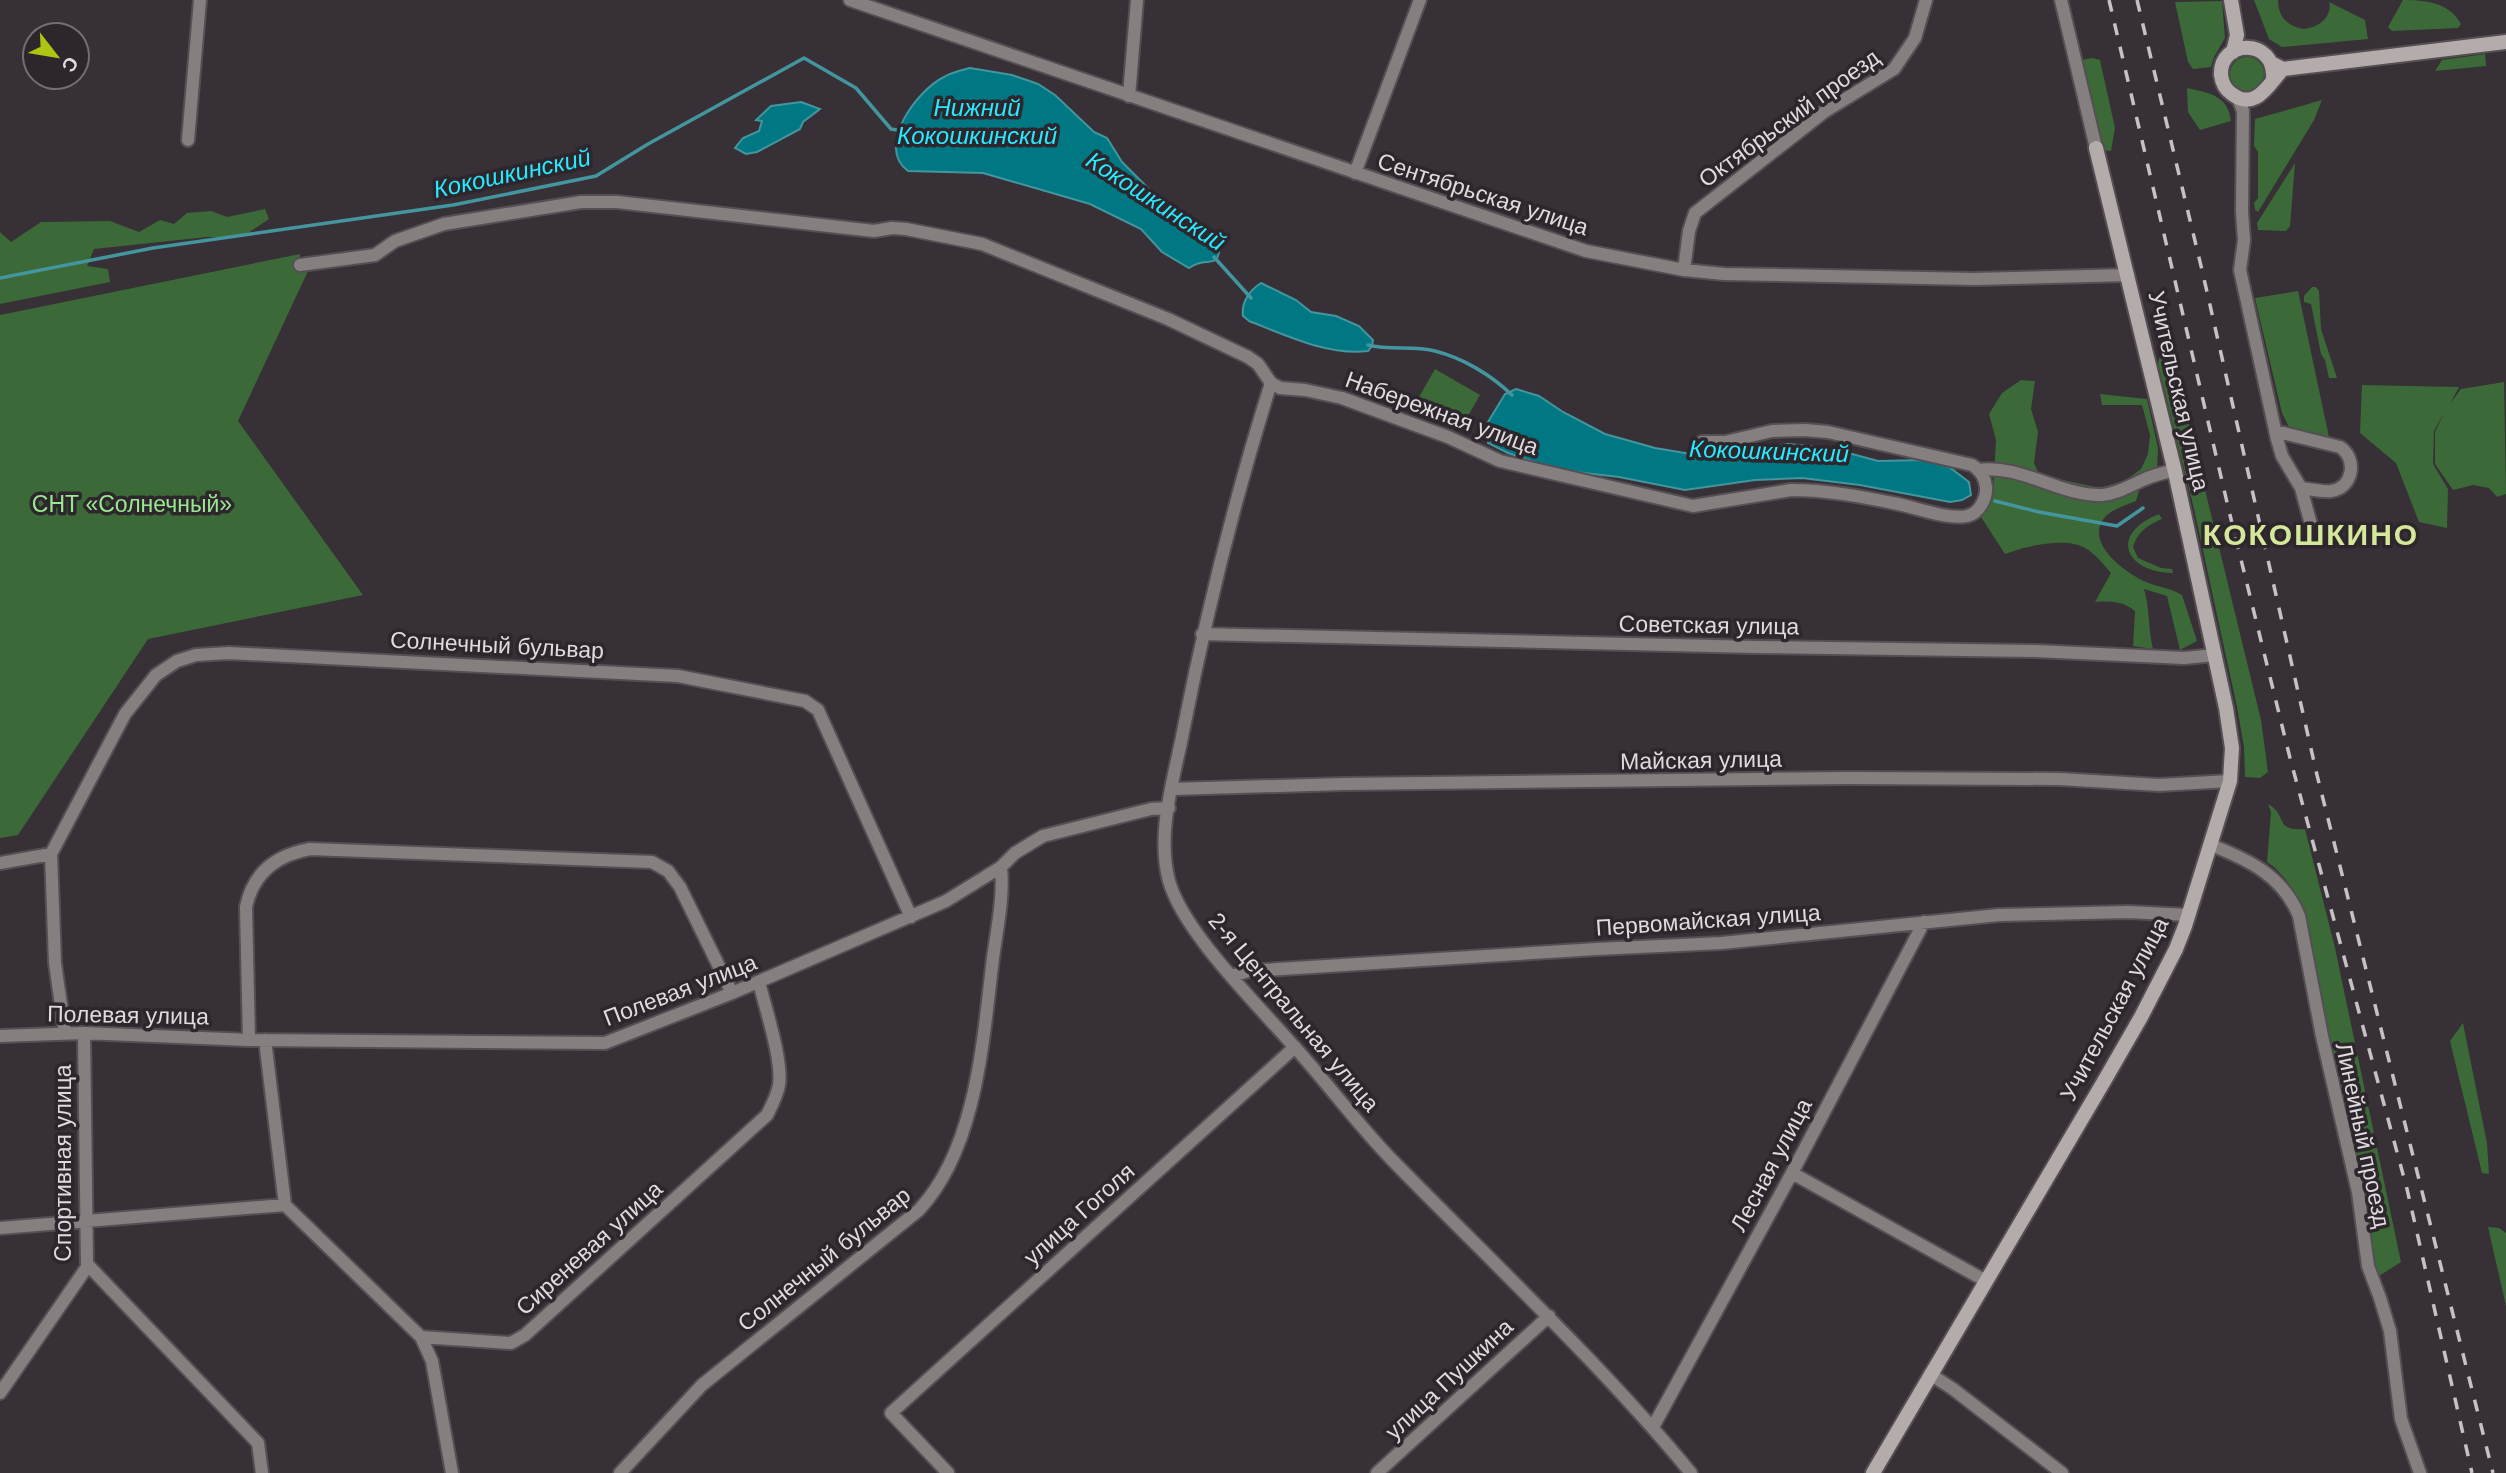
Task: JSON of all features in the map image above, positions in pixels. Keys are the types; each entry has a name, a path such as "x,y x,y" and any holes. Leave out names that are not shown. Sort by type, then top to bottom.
{"street":[{"path":"188,140 200,0"},
{"name":"Сентябрьская улица","path":"850,0 980,42 1129,96 1586,251 1684,270 1736,274 1962,279 2129,275"},
{"path":"1129,96 1137,0"},
{"path":"1354,173 1420,0"},
{"name":"Октябрьский проезд","path":"1684,270 1689,230 1695,213 1824,112 1894,69 1915,38 1926,0"},
{"path":"2061,0 2096,148"},
{"path":"2231,0 2237,35 2221,76 2228,91 2244,102"},
{"path":"2237,35 2250,48"},
{"path":"2276,70 2506,42"},
{"path":"2232,52 2250,48 2261,51 2276,70"},
{"path":"2244,102 2264,93 2276,70"},
{"path":"2244,102 2244,240 2240,270 2282,456 2301,488 2312,527"},
{"name":"Учительская улица","path":"1872,1473 2141,1017 2179,943 2230,781 2231,736 2215,655 2129,275 2096,148"},
{"path":"300,265 375,255 395,241 444,224 581,202 628,203 874,232 892,228 906,229 982,244 1168,319 1248,357 1258,364 1270,383"},
{"name":"Набережная улица","path":"1270,383 1280,388 1306,390 1342,398 1448,437 1500,461 1693,506 1805,490 1863,497 1966,517 1976,511 1984,501 1987,489 1981,474"},
{"name":"2-я Центральная улица","path":"1270,383 1202,634 1171,789 1166,844 1170,882 1186,919 1232,976 1395,1163 1549,1315 1653,1427 1691,1473"},
{"path":"1702,442 1725,442 1788,430 1822,432 1972,465 1981,474 2005,469 2051,484 2100,495 2117,492 2174,470"},
{"path":"2275,431 2340,447 2349,453 2352,465 2342,486 2330,491 2301,488"},
{"name":"Советская улица","path":"1202,634 2023,651 2184,658 2215,655"},
{"name":"Солнечный бульвар","path":"65,1033 55,963 51,854 125,714 156,675 177,661 195,655 229,653 678,676 805,701 818,710 911,917"},
{"name":"Майская улица","path":"1171,789 1344,784 1848,778 2060,779 2159,785 2230,781"},
{"name":"Полевая улица","path":"0,1036 84,1033 249,1040 605,1043 759,982 911,917 961,893 1001,867 1023,847 1043,836 1151,809 1169,808"},
{"name":"Линейный проезд","path":"2211,845 2247,860 2271,876 2290,897 2299,916 2322,1036 2358,1192 2368,1266 2390,1331 2401,1419 2420,1473"},
{"path":"249,1040 246,907 249,896 258,878 274,864 297,852 310,849 652,862 668,871 680,887 732,993"},
{"path":"0,863 51,854"},
{"name":"Солнечный бульвар","path":"620,1473 702,1385 919,1210 931,1197 946,1171 966,1123 984,1033 1001,897 1001,867"},
{"name":"Первомайская улица","path":"1232,976 1242,971 1721,943 1999,915 2128,912 2189,915"},
{"name":"Лесная улица","path":"1653,1427 1792,1174 1924,922"},
{"name":"Сиреневая улица","path":"421,1337 511,1343 525,1335 767,1115 779,1082 779,1066 759,982"},
{"name":"Спортивная улица","path":"0,1394 82,1277 87,1264 84,1033"},
{"path":"265,1040 285,1205 421,1337 432,1361 452,1473"},
{"name":"улица Гоголя","path":"948,1473 891,1413 1295,1047"},
{"path":"1792,1174 1986,1281"},
{"path":"0,1228 285,1205"},
{"path":"87,1264 258,1443 262,1473"},
{"name":"улица Пушкина","path":"1377,1473 1549,1315"},
{"path":"1930,1374 2062,1473"}],"green space":[{"path":"2254,0 2278,0 2284,19 2303,29 2324,20 2329,12 2329,2 2365,20 2368,39 2282,47 2269,39"},
{"path":"2403,0 2436,4 2450,11 2461,24 2458,28 2392,31 2388,27"},
{"path":"2222,1 2225,38 2211,67 2193,69 2188,62 2175,2"},
{"path":"2485,54 2486,66 2435,71 2442,60"},
{"path":"2247,57 2259,62 2264,74 2259,86 2247,91 2235,86 2230,74 2235,62"},
{"path":"2082,60 2100,60 2115,128 2111,151 2102,150"},
{"path":"2187,88 2222,100 2231,121 2200,130 2188,112"},
{"path":"2322,100 2314,120 2258,212 2254,203 2258,198 2255,119"},
{"path":"2295,163 2290,226 2286,231 2258,230 2257,223"},
{"path":"265,209 269,219 242,237 207,237 94,249 87,266 108,269 110,282 0,304 0,232 11,242 41,222 110,221 139,232 160,220 174,224 187,213 211,211 227,217"},
{"name":"СНТ «Солнечный»","path":"300,254 300,265 308,271 238,421 363,595 148,639 18,835 0,838 0,315"},
{"path":"2312,287 2319,291 2321,329 2337,378 2329,378 2321,354 2311,304 2304,302 2304,296"},
{"path":"2298,291 2329,437 2289,427 2282,413 2255,298"},
{"path":"2166,329 2261,720 2268,772 2260,778 2245,777 2244,747 2237,707 2194,509 2158,364"},
{"path":"1435,369 1480,395 1460,430 1415,404"},
{"path":"2021,380 2035,381 2031,409 2038,432 2034,463 2041,479 2063,480 2100,488 2126,480 2141,469 2148,454 2150,435 2142,405 2102,405 2100,394 2147,399 2158,448 2157,471 2144,474 2136,501 2106,516 2100,526 2099,536 2109,555 2137,578 2182,595 2197,641 2180,650 2167,596 2144,589 2153,649 2133,646 2135,611 2116,602 2095,602 2111,573 2094,554 2079,545 2046,544 2005,554 1981,517 1993,494 1996,440 1989,414 2002,393"},
{"path":"2504,382 2506,494 2497,497 2489,488 2473,485 2453,490 2435,464 2435,432 2444,413 2434,431 2433,464 2448,489 2447,528 2419,522 2396,463 2360,433 2362,385 2459,387 2450,404 2461,389"},
{"path":"2159,514 2162,519 2144,530 2133,547 2138,558 2161,568 2172,569 2173,573 2143,566 2129,551 2133,532 2143,522"},
{"path":"2268,804 2289,828 2305,829 2335,948 2401,1262 2379,1276 2375,1269 2304,913 2289,884 2267,862 2271,812"},
{"path":"2463,1023 2487,1143 2489,1174 2482,1173 2450,1041"},
{"path":"2488,1227 2499,1228 2506,1233 2506,1306"}],"water":[{"name":"Нижний Кокошкинский","path":"970,68 1012,75 1038,84 1055,95 1094,132 1107,138 1122,162 1152,192 1216,244 1219,252 1217,259 1189,268 1162,252 1141,229 1090,204 983,173 908,171 899,161 896,148 898,134 912,106 933,84 950,74"},
{"path":"801,102 820,109 803,122 800,129 757,152 746,154 735,148 743,138 759,131 762,121 756,120 771,106"},
{"path":"1261,283 1296,300 1311,312 1336,316 1359,326 1373,340 1372,346 1368,351 1353,352 1322,347 1249,321 1243,316 1243,306 1253,289"},
{"path":"1516,389 1539,396 1605,434 1655,448 1709,457 1788,444 1830,448 1878,461 1926,460 1949,467 1969,482 1971,495 1950,502 1860,485 1802,478 1755,480 1685,490 1619,477 1558,470 1508,453 1488,443 1488,422 1505,394"}],"waterway":[{"name":"Кокошкинский","path":"0,278 153,248 453,205 596,176 648,144 804,58 856,88 891,129 903,131"},
{"name":"Кокошкинский","path":"1214,257 1251,298"},
{"name":"Кокошкинский","path":"1368,345 1427,349 1445,354 1476,368 1512,395"},
{"path":"1995,501 2117,526 2143,508"}],"railway":[{"path":"2109,0 2230,515 2290,758 2407,1189 2472,1473"},
{"path":"2137,0 2202,270 2317,775 2493,1473"}],"district":[{"name":"КОКОШКИНО","path":"2311,534"}]}
